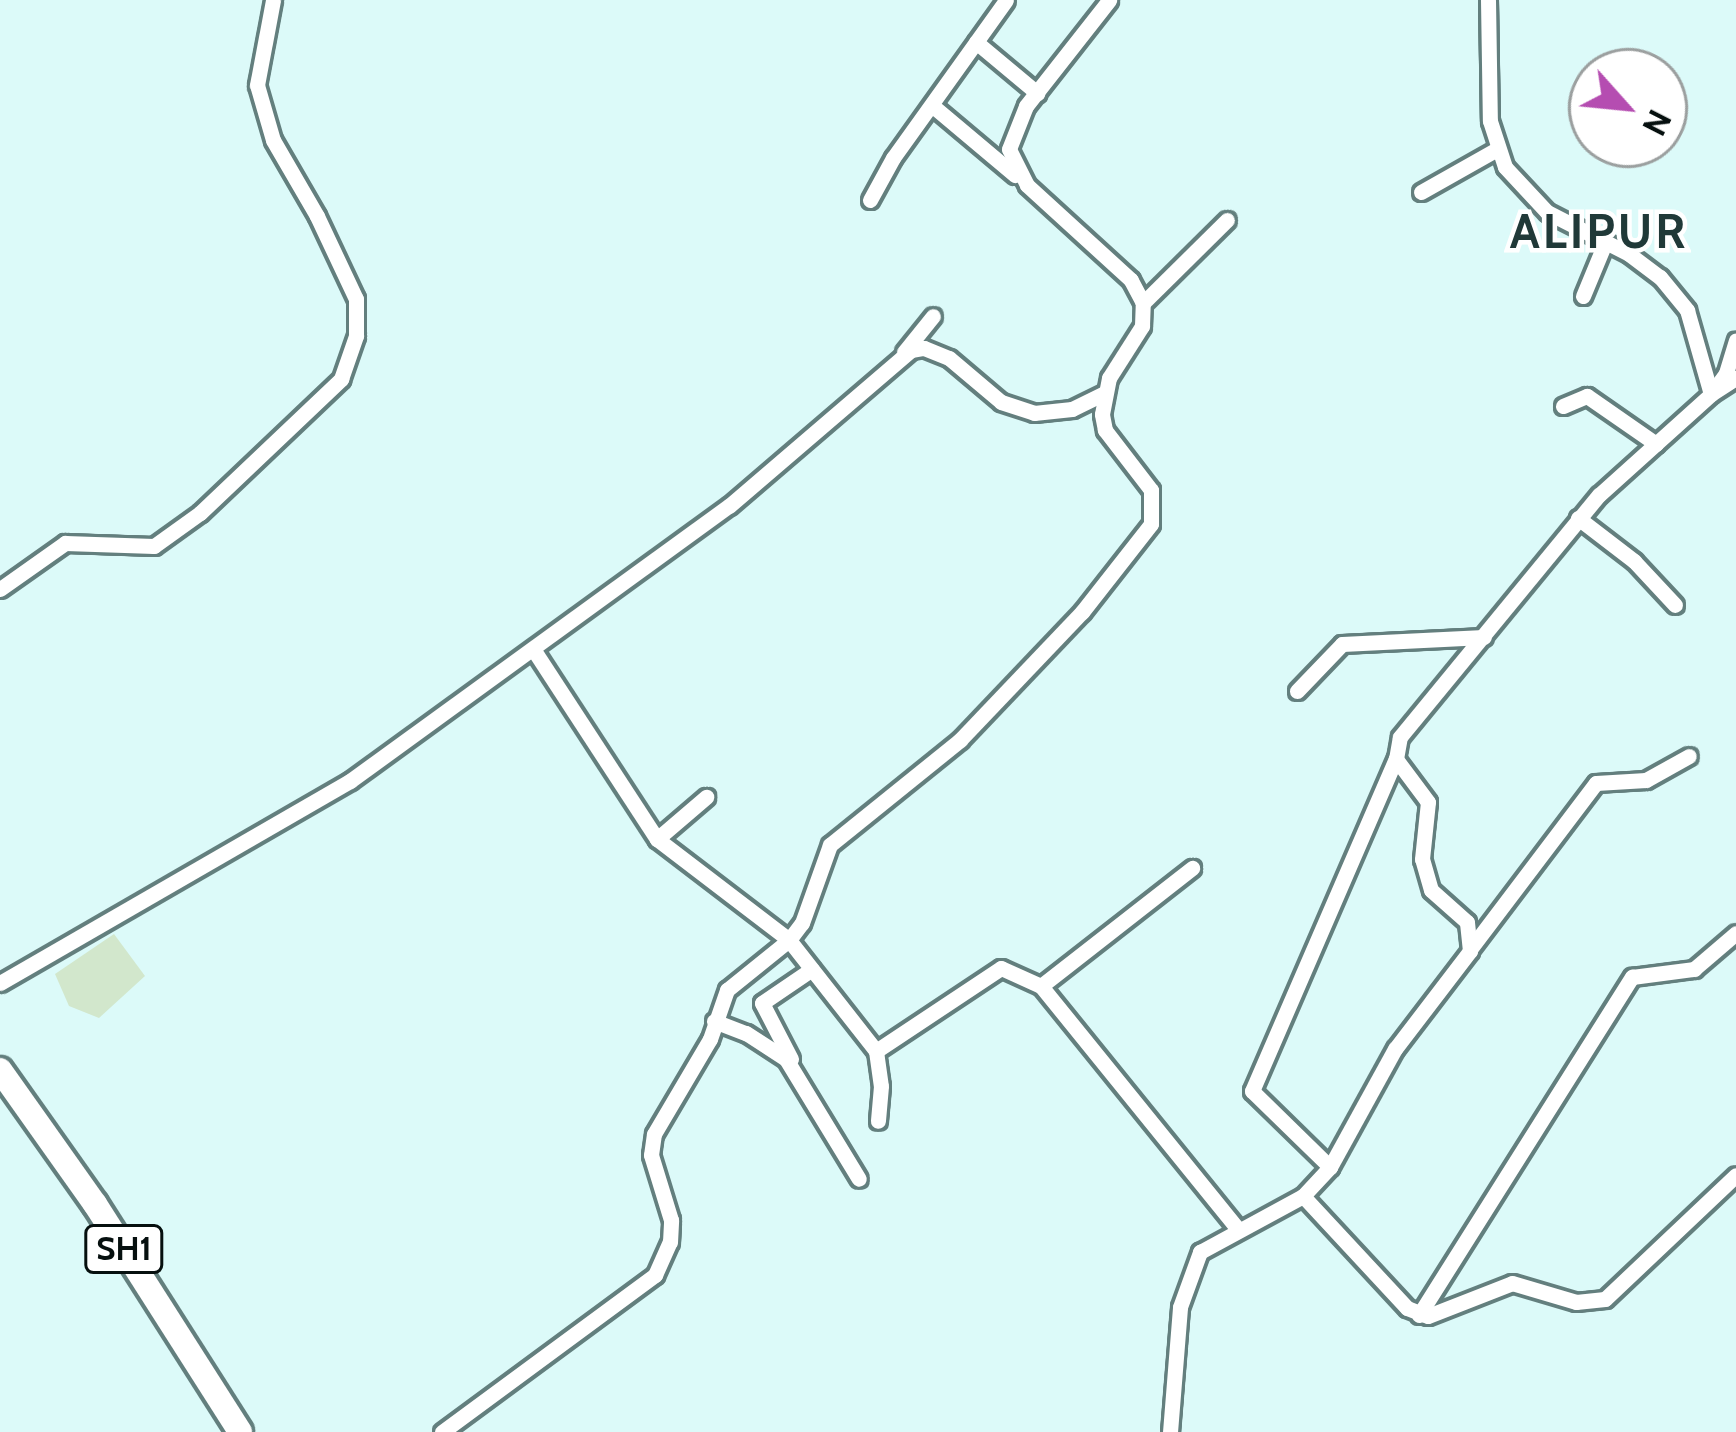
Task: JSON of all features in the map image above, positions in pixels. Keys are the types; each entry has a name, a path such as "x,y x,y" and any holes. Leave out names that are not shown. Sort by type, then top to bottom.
{"main road":[{"name":"SH1","path":"0,1070 94,1204 240,1432"}],"street":[{"path":"0,589 65,543 94,540 142,549 165,539 341,379 356,336 356,299 273,140 257,85 273,0"},
{"path":"870,200 893,158 934,107 1006,0"},
{"path":"1027,185 1009,149 1014,128 1109,0"},
{"path":"1489,2 1488,97 1497,148 1516,183 1546,212 1647,266 1687,310 1711,394"},
{"path":"976,42 1036,93"},
{"path":"898,358 911,350 935,351 1001,402 1034,413 1072,409 1102,394 1142,326 1143,303 1131,280 934,107"},
{"path":"1421,192 1497,148"},
{"path":"1143,303 1228,220"},
{"path":"1583,296 1605,243"},
{"path":"0,983 157,898 350,781 729,506 898,358 933,316"},
{"path":"1711,394 1726,373 1736,341"},
{"path":"1330,1167 1252,1091 1409,724 1578,518 1711,394 1736,378"},
{"path":"442,1432 655,1276 670,1242 671,1220 651,1155 654,1133 701,1057 727,990 789,940 802,922 830,844 960,740 1138,548 1151,524 1151,490 1105,430 1102,394"},
{"path":"1563,406 1588,396 1656,444"},
{"path":"1578,518 1634,561 1675,604"},
{"path":"1298,691 1342,644 1484,637"},
{"path":"533,649 657,839 789,940 876,1051 881,1086 878,1121"},
{"path":"1170,1432 1174,1347 1190,1272 1200,1252 1303,1196 1330,1167 1395,1049 1596,783 1646,780 1689,756"},
{"path":"1396,758 1429,802 1422,859 1431,890 1467,922 1469,951"},
{"path":"657,839 706,797"},
{"path":"1041,986 1192,868"},
{"path":"1419,1315 1632,977 1694,969 1736,933"},
{"path":"876,1051 1001,968 1041,986 1238,1229"},
{"path":"812,969 762,1003 860,1179"},
{"path":"714,1021 766,1045 801,1077"},
{"path":"1419,1315 1440,1313 1512,1283 1576,1302 1605,1299 1736,1175"},
{"path":"1303,1196 1419,1315"}],"green space":[{"path":"114,934 145,976 99,1018 69,1006 55,974"}],"district":[{"name":"ALIPUR","path":"1599,232"}]}
